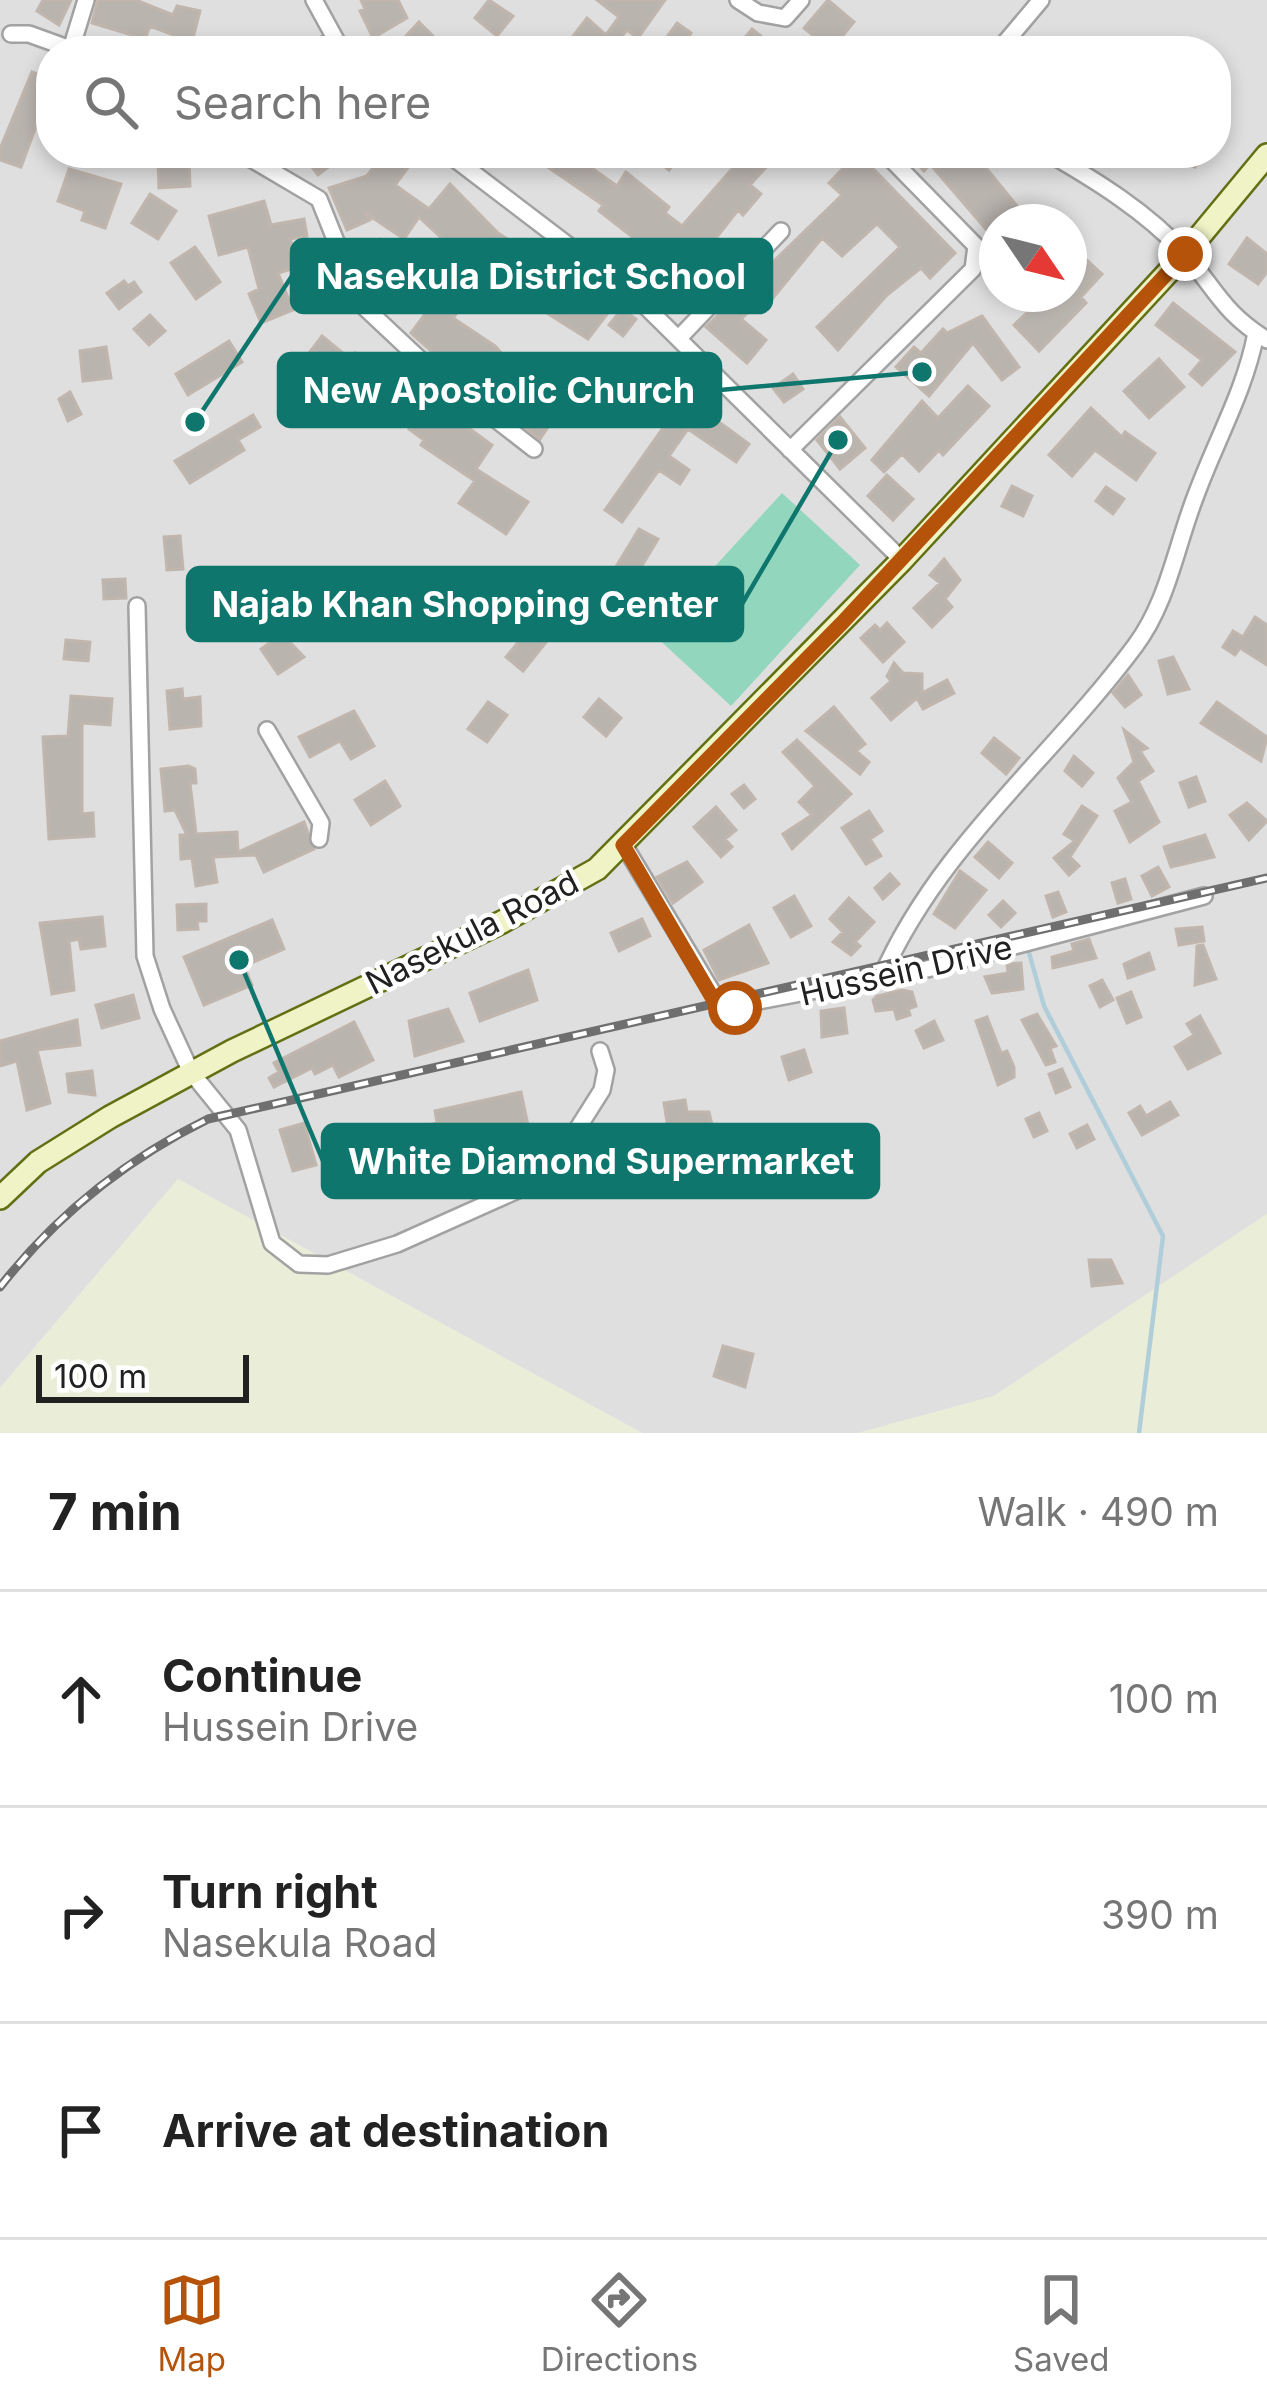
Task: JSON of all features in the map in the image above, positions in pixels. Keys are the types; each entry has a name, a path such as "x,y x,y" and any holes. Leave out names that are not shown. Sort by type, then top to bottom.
{"main road":[{"name":"Nasekula Road","path":"0,1198 38,1162 191,1072 565,890 623,845 902,560 1185,254 1267,155"}],"street":[{"path":"77,36 86,0"},
{"path":"314,0 333,36"},
{"path":"738,0 758,13 785,17 801,0"},
{"path":"1011,36 1041,0"},
{"path":"10,34 36,36"},
{"path":"266,168 319,199 361,304 427,366 534,449"},
{"path":"467,168 636,297 902,560"},
{"path":"790,450 973,269 976,245 899,168"},
{"path":"881,978 906,922 962,846 1134,648 1159,611 1191,507 1261,337 1206,288 1185,254 1110,190 1073,168"},
{"path":"679,338 781,231"},
{"path":"137,606 146,956 162,1009 191,1072 238,1130 272,1243 298,1264 328,1265 397,1244 547,1177 602,1090 607,1070 600,1052"},
{"path":"267,730 321,824 319,839"},
{"name":"Hussein Drive","path":"623,845 722,1008 881,978 1204,896"}],"shaded area":[{"path":"0,0 1267,0 1267,1214 994,1396 858,1433 642,1433 178,1179 0,1388"}],"green space":[{"path":"782,493 860,565 731,706 653,634"},
{"path":"178,1179 642,1433 0,1433 0,1388"},
{"path":"1267,1214 1267,1433 858,1433 994,1396"}],"building":[{"path":"43,0 71,0 59,25 37,11"},
{"path":"98,0 136,0 173,15 177,6 200,11 194,36 176,36 150,26 146,36 135,36 92,23"},
{"path":"361,0 398,0 407,18 372,36 360,11 365,9"},
{"path":"489,0 513,16 497,36 475,18"},
{"path":"597,0 665,0 639,36 627,30 622,36 573,36 587,18 606,35 619,17"},
{"path":"828,0 854,22 842,36 814,36 804,28"},
{"path":"419,22 433,36 406,36"},
{"path":"677,23 691,33 689,36 668,36"},
{"path":"32,72 36,73 36,126 21,167 0,160 0,149"},
{"path":"158,168 189,168 190,186 159,188"},
{"path":"373,168 408,168 395,185 429,209 450,184 498,233 555,270 550,276 608,313 588,339 509,289 514,283 471,254 465,260 419,217 404,239 364,212 370,220 347,230 329,188 367,176"},
{"path":"549,168 594,168 617,186 626,172 669,207 665,213 682,226 733,168 765,168 750,185 761,194 743,215 738,210 706,251 719,262 698,288 599,211 603,205"},
{"path":"844,168 873,168 955,253 930,278 921,268 887,295 838,350 817,327 900,247 877,224 842,256 822,238 772,299 768,294 741,319 766,340 747,363 706,327 842,195 829,183"},
{"path":"933,168 986,168 1015,204 979,204 979,221"},
{"path":"69,169 121,184 105,228 82,220 85,211 58,201"},
{"path":"150,194 176,211 158,239 132,223"},
{"path":"264,201 271,225 304,219 307,236 290,239 299,267 278,273 293,310 261,323 249,294 259,289 248,247 219,255 209,216"},
{"path":"1247,238 1267,254 1267,272 1258,284 1229,264"},
{"path":"380,239 394,263 373,275 359,251"},
{"path":"195,247 220,282 196,299 171,263"},
{"path":"1087,260 1102,274 1087,290"},
{"path":"124,281 128,286 134,282 141,292 119,309 107,293"},
{"path":"436,299 456,314 453,318 495,346 518,372 521,367 570,394 540,439 522,425 523,416 499,400 467,359 457,374 411,333"},
{"path":"1173,303 1235,352 1202,385 1190,374 1202,360 1156,325"},
{"path":"622,309 636,319 623,336 609,325"},
{"path":"1028,312 1077,312 1039,351 1014,325"},
{"path":"150,315 165,331 149,345 134,329"},
{"path":"982,316 1019,367 1002,380 973,343 929,396 896,367 914,347 921,353 943,329 947,333"},
{"path":"322,336 350,359 355,353 378,368 356,401 325,380 316,393 293,374"},
{"path":"229,341 242,362 188,395 176,374"},
{"path":"106,347 111,378 83,381 80,351"},
{"path":"1159,359 1184,387 1149,418 1124,391"},
{"path":"667,374 686,387 681,394 749,444 736,462 688,429 669,456 689,470 680,484 659,470 622,522 605,510 665,425 644,408"},
{"path":"793,374 803,389 784,402 773,388"},
{"path":"968,386 989,406 943,455 939,450 919,471 902,454 884,472 872,460 922,401 938,418"},
{"path":"421,388 469,421 466,426 492,445 476,469 528,502 506,534 459,503 475,481 421,445 424,440 409,429 412,424 406,420 414,408 409,405"},
{"path":"70,392 81,414 68,421 59,399"},
{"path":"1091,408 1122,437 1125,432 1155,453 1136,480 1095,450 1072,476 1049,455"},
{"path":"253,415 260,427 238,440 244,450 190,483 175,461"},
{"path":"840,417 865,448 840,469 817,440"},
{"path":"887,475 913,499 893,520 868,496"},
{"path":"1012,486 1032,496 1023,516 1002,506"},
{"path":"1106,487 1124,499 1113,514 1096,501"},
{"path":"639,529 658,539 625,594 606,583"},
{"path":"180,536 183,569 167,570 164,537"},
{"path":"944,559 960,580 945,599 952,607 932,627 914,608 940,583 930,575"},
{"path":"125,579 126,598 104,599 103,580"},
{"path":"1255,617 1267,625 1267,665 1240,648 1235,655 1223,647 1233,631 1243,637"},
{"path":"534,623 551,636 523,671 506,657"},
{"path":"887,623 904,642 883,662 861,638 875,625 880,630"},
{"path":"282,634 304,657 278,674 261,649"},
{"path":"66,640 90,642 88,661 64,659"},
{"path":"1173,657 1189,689 1168,694 1159,661"},
{"path":"894,663 903,673 922,674 922,693 947,680 954,693 923,709 917,698 891,720 872,698 891,681 887,676"},
{"path":"1128,675 1141,695 1125,707 1113,693"},
{"path":"182,689 183,699 200,697 201,726 170,729 167,691"},
{"path":"71,696 112,699 110,725 82,723 82,814 93,813 94,836 49,839 43,737 68,736"},
{"path":"599,699 621,718 606,736 584,717"},
{"path":"488,702 507,715 487,742 468,729"},
{"path":"1217,702 1267,737 1261,761 1201,723"},
{"path":"834,707 865,744 856,751 869,762 860,774 806,731"},
{"path":"354,711 374,746 351,759 340,741 310,757 299,737"},
{"path":"1124,730 1147,748 1140,751 1153,771 1138,781 1159,822 1130,842 1115,811 1132,802 1118,778 1134,762"},
{"path":"994,738 1019,758 1006,774 982,753"},
{"path":"797,740 851,794 792,849 783,834 812,815 799,802 815,786 783,752"},
{"path":"1074,756 1093,773 1082,786 1065,771"},
{"path":"161,769 195,769 196,783 190,783 196,834 237,832 238,852 304,822 314,849 264,872 256,855 213,857 217,882 196,886 192,858 181,859 180,835 187,835 175,810 165,811"},
{"path":"1196,777 1205,801 1189,807 1180,783"},
{"path":"385,781 400,806 371,825 355,800"},
{"path":"744,785 755,799 744,808 732,794"},
{"path":"1247,803 1267,821 1249,840 1230,815"},
{"path":"1082,806 1097,816 1070,857 1079,866 1069,875 1054,858 1075,841 1064,834"},
{"path":"716,807 736,830 725,839 732,847 721,857 694,827"},
{"path":"869,811 882,831 870,839 881,856 866,864 842,828"},
{"path":"1205,835 1214,857 1171,867 1164,847"},
{"path":"988,842 1012,863 999,878 975,857"},
{"path":"687,862 702,882 673,903 657,877"},
{"path":"1158,867 1169,887 1152,896 1142,876"},
{"path":"960,871 986,890 955,928 934,914"},
{"path":"890,874 899,884 883,899 875,888"},
{"path":"1125,879 1131,899 1118,903 1112,883"},
{"path":"1058,892 1066,912 1053,917 1046,896"},
{"path":"794,896 811,926 791,937 774,908"},
{"path":"849,898 874,922 855,942 860,946 851,955 833,942 843,932 830,919"},
{"path":"1003,901 1015,913 1001,927 989,915"},
{"path":"206,904 206,921 197,921 198,929 178,930 177,905"},
{"path":"102,917 105,946 81,949 79,939 69,941 74,990 52,994 40,923"},
{"path":"642,919 650,936 619,951 611,933"},
{"path":"272,920 284,949 244,966 252,985 204,1005 184,957"},
{"path":"749,925 768,963 719,980 704,950"},
{"path":"1202,927 1204,941 1179,945 1176,929"},
{"path":"1089,939 1096,958 1053,968 1052,957 1074,951 1072,944"},
{"path":"1203,945 1216,979 1195,985 1197,946"},
{"path":"1149,953 1154,969 1128,978 1124,964"},
{"path":"1021,963 1023,989 992,993 985,977 1008,973 1007,964"},
{"path":"528,970 537,1000 480,1021 470,993"},
{"path":"1102,980 1113,1000 1100,1007 1090,986"},
{"path":"912,992 916,1006 908,1009 910,1015 897,1019 894,1009 876,1011 873,1000 877,996"},
{"path":"1131,992 1141,1017 1127,1023 1117,998"},
{"path":"133,995 139,1018 102,1028 96,1005"},
{"path":"844,1008 847,1033 822,1037 821,1011"},
{"path":"448,1009 463,1041 415,1056 409,1021"},
{"path":"1037,1014 1056,1046 1050,1048 1055,1062 1046,1065 1022,1020"},
{"path":"1200,1016 1220,1053 1188,1069 1175,1047 1194,1035 1187,1024"},
{"path":"987,1017 1001,1053 1007,1051 1014,1067 1014,1077 998,1085 976,1021"},
{"path":"77,1020 80,1045 37,1050 50,1103 27,1110 17,1061 0,1066 0,1041"},
{"path":"934,1021 943,1040 924,1048 916,1031"},
{"path":"354,1022 373,1060 339,1077 333,1065 315,1074 312,1068 274,1087 269,1078 279,1072 274,1063"},
{"path":"804,1050 811,1072 789,1080 782,1057"},
{"path":"1062,1069 1070,1087 1056,1093 1049,1074"},
{"path":"92,1071 95,1095 69,1092 67,1074"},
{"path":"521,1092 537,1168 452,1191 442,1147 395,1158 389,1134 437,1123 435,1111"},
{"path":"685,1100 687,1112 709,1112 713,1129 680,1135 679,1127 668,1128 664,1103"},
{"path":"1170,1102 1178,1115 1142,1135 1129,1113 1140,1106 1146,1116"},
{"path":"1039,1113 1047,1131 1034,1137 1026,1119"},
{"path":"304,1123 316,1165 293,1171 280,1130"},
{"path":"1087,1125 1094,1139 1077,1148 1070,1134"},
{"path":"1089,1260 1111,1260 1122,1283 1092,1286"},
{"path":"723,1346 753,1354 745,1387 714,1376"}],"waterway":[{"path":"1028,949 1044,1006 1163,1236 1139,1433"}],"railway":[{"path":"0,1287 94,1191 148,1152 208,1119 1267,878"}],"place":[{"name":"New Apostolic Church","path":"922,372"},
{"name":"Nasekula District School","path":"195,422"},
{"name":"Najab Khan Shopping Center","path":"838,440"},
{"name":"White Diamond Supermarket","path":"239,960"}],"route":[{"path":"735,1008 716,1004 680,934 623,845 842,623 1185,254"}]}
